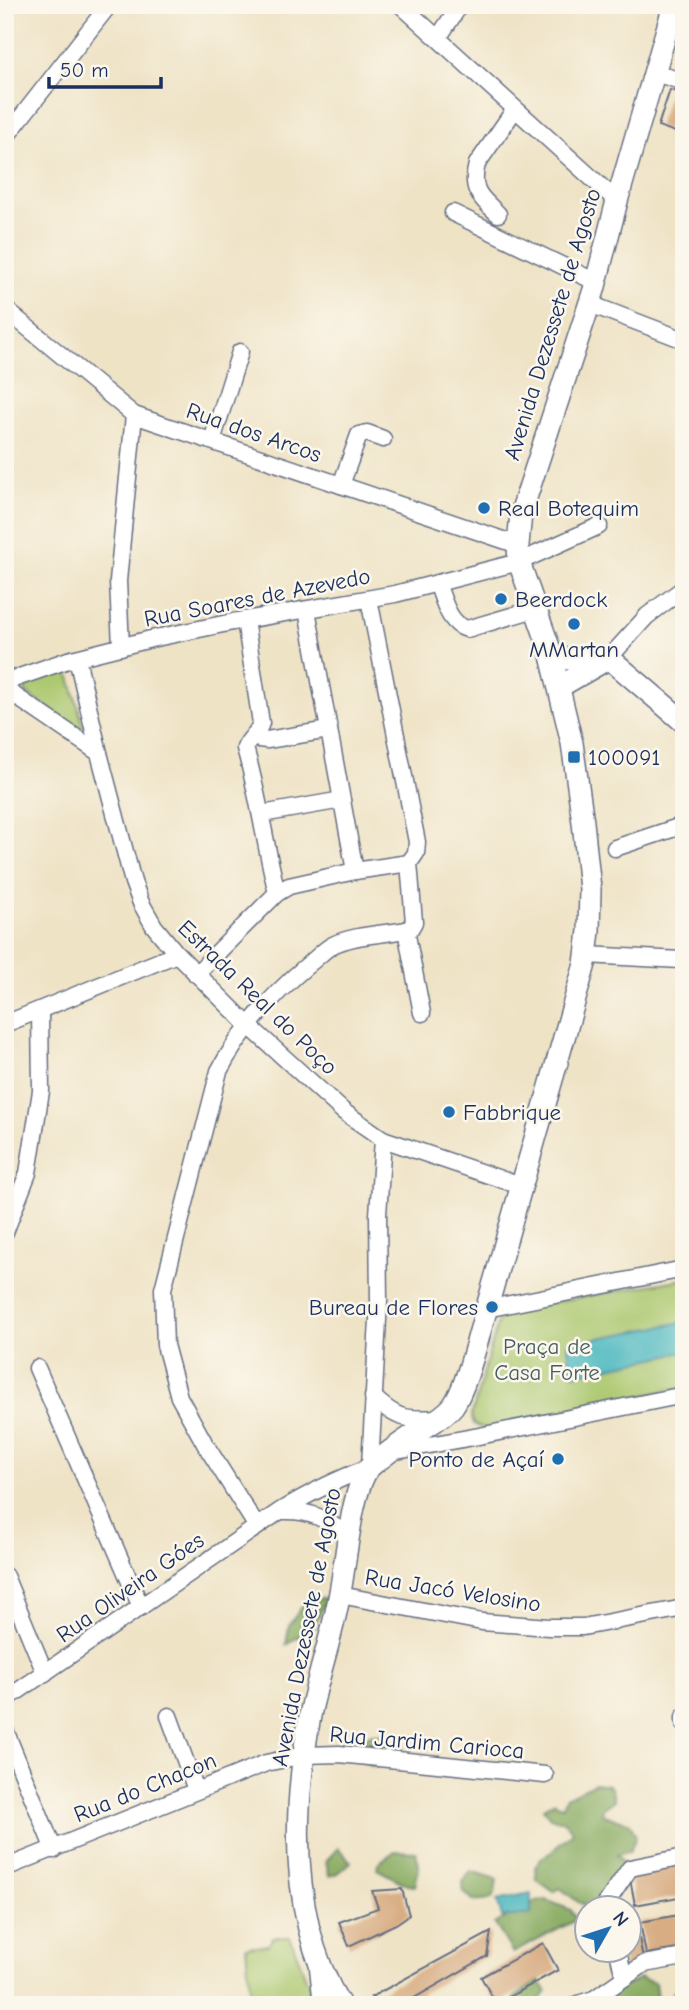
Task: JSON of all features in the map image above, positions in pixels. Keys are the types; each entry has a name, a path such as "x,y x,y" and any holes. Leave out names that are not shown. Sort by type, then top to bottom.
{"main road":[{"name":"Avenida Dezessete de Agosto","path":"340,2005 315,1948 301,1881 300,1799 310,1715 340,1595 349,1537 363,1478 369,1467 440,1417 456,1400 486,1309 585,964 590,890 572,743 552,659 519,553 521,513 590,304 674,5"},
{"path":"559,687 609,658"},
{"path":"552,659 609,658 684,722"}],"street":[{"path":"5,138 109,5"},
{"path":"401,5 617,201"},
{"path":"438,38 460,5"},
{"path":"655,73 684,82"},
{"path":"498,214 477,193 474,174 477,164 515,109"},
{"path":"453,213 596,282"},
{"path":"590,304 684,340"},
{"name":"Rua dos Arcos","path":"5,309 134,415 341,485 519,553"},
{"path":"212,441 240,352"},
{"path":"121,647 118,581 134,415"},
{"path":"341,485 359,435 367,433 383,439"},
{"name":"Rua Soares de Azevedo","path":"5,682 76,658 121,647 245,620 369,599 437,583 598,526"},
{"path":"437,583 451,617 459,627 467,629 535,609"},
{"path":"609,658 647,617 684,588"},
{"path":"257,1527 179,1397 165,1345 163,1289 219,1071 233,1045 248,1025 300,972 332,945 406,930 413,926 409,863 416,853 417,842 369,599"},
{"path":"307,610 355,871"},
{"path":"245,620 261,723 245,748 262,814 277,893"},
{"name":"Estrada Real do Poço","path":"76,658 133,881 154,926 177,954 248,1025 344,1112 383,1139 521,1186"},
{"path":"5,689 99,753"},
{"path":"254,736 267,740 329,730"},
{"path":"262,814 342,800"},
{"path":"615,848 684,825"},
{"path":"196,974 277,893 289,886 355,871 409,863"},
{"path":"406,930 422,1013"},
{"path":"5,1024 177,954"},
{"path":"586,955 681,960"},
{"path":"5,1231 28,1173 39,1105 40,1011"},
{"path":"369,1467 379,1301 378,1215 383,1139"},
{"path":"486,1309 684,1269"},
{"path":"37,1368 141,1607"},
{"path":"389,1452 684,1395"},
{"path":"373,1397 398,1417 440,1417"},
{"name":"Rua Oliveira Góes","path":"5,1700 280,1511 345,1476 369,1467"},
{"path":"280,1511 299,1510 314,1514 349,1537"},
{"path":"5,1576 45,1673"},
{"name":"Rua Jacó Velosino","path":"340,1595 455,1617 538,1627 583,1627 684,1608"},
{"path":"169,1716 196,1790"},
{"path":"684,1717 684,1723"},
{"path":"5,1730 54,1850"},
{"name":"Rua Jardim Carioca","path":"304,1755 339,1754 545,1774"},
{"name":"Rua do Chacon","path":"5,1868 266,1763 304,1755"},
{"path":"612,1895 630,1868 684,1857"},
{"path":"315,1948 322,2005"},
{"path":"575,2005 594,1999 645,1964 684,1957"},
{"path":"621,1965 624,1978"},
{"path":"5,1996 9,2005"}],"green space":[{"path":"63,671 70,677 83,725 79,730 25,692 27,684"},
{"name":"Praça de Casa Forte","path":"684,1279 684,1387 484,1428 473,1422 472,1414 498,1322 503,1314 510,1310"},
{"path":"327,1598 305,1645 299,1636 286,1645 289,1625 307,1600"},
{"path":"376,1734 388,1738 392,1750 388,1762 376,1766 364,1762 360,1750 364,1738"},
{"path":"595,1783 609,1785 614,1800 603,1808 602,1813 629,1822 636,1836 630,1851 617,1855 626,1866 612,1895 574,1895 574,1899 560,1888 554,1892 537,1880 536,1866 541,1858 552,1852 573,1832 565,1822 550,1817 543,1808 554,1802 563,1807 567,1796"},
{"path":"338,1848 351,1862 329,1876 326,1861"},
{"path":"395,1851 416,1852 419,1865 415,1886 407,1885 377,1869 378,1863"},
{"path":"471,1871 497,1879 495,1893 491,1899 473,1901 463,1891 463,1882"},
{"path":"546,1900 571,1910 574,1921 513,1953 495,1924 508,1916 531,1914 531,1903"},
{"path":"273,1937 290,1937 313,1996 251,1998 246,1947 268,1945"},
{"path":"639,1978 655,1983 657,1998 664,2004 684,1978 684,2005 607,2005 608,1998"},
{"path":"539,1980 547,1992 544,1996 529,2004 515,2003 514,1998"}],"water":[{"path":"684,1322 684,1352 573,1374 567,1344"},
{"path":"531,1893 531,1914 502,1917 497,1900"}],"building":[{"path":"670,90 684,94 684,135 658,126"},
{"path":"684,1863 684,1896 644,1903 644,1895 633,1895 629,1873"},
{"path":"402,1889 409,1915 349,1946 339,1922 378,1908 372,1891"},
{"path":"684,1914 684,1948 646,1954 644,1921"},
{"path":"491,1932 487,1956 402,2005 384,2005 371,1997"},
{"path":"543,1943 558,1970 496,2004 481,1977"}],"place":[{"name":"Real Botequim","path":"484,508"},
{"name":"Beerdock","path":"501,599"},
{"name":"MMartan","path":"574,624"},
{"name":"100091","path":"574,757"},
{"name":"Fabbrique","path":"449,1112"},
{"name":"Bureau de Flores","path":"492,1307"},
{"name":"Ponto de Açaí","path":"558,1459"}]}
